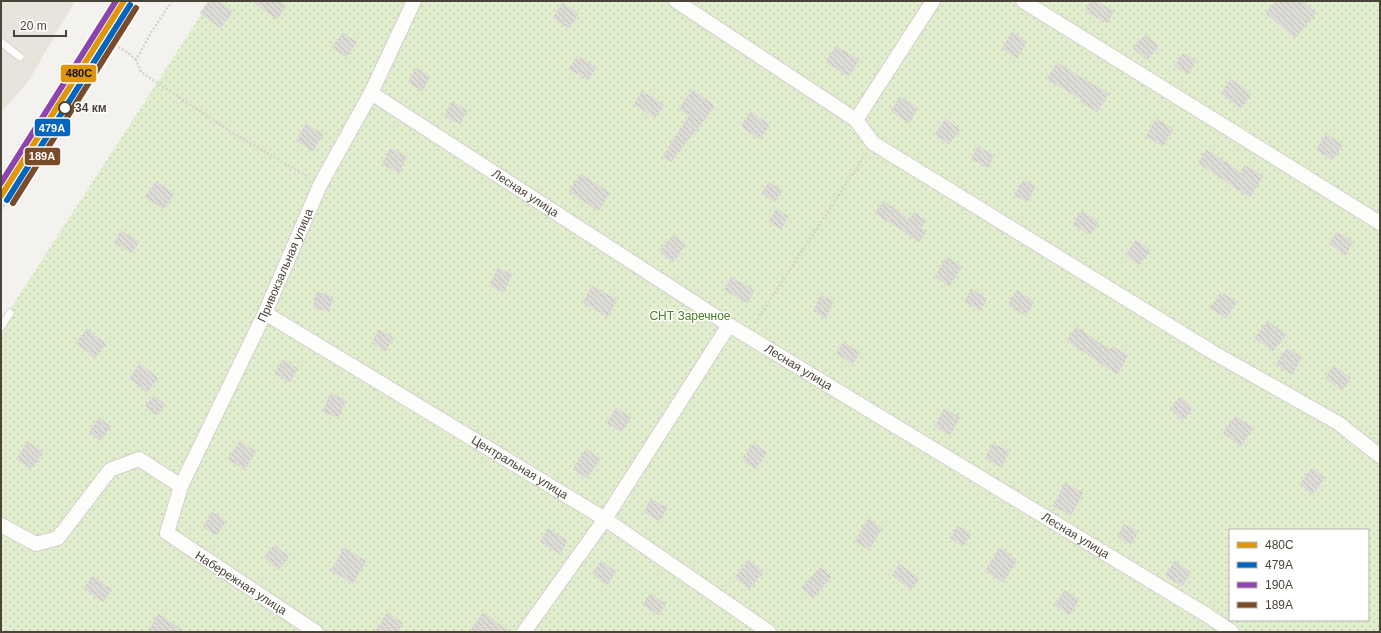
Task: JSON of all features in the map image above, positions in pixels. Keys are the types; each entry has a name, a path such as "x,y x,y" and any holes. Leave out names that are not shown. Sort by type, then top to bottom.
{"street":[{"name":"Привокзальная улица","path":"166,534 181,486 265,313 320,185 371,94 414,1"},
{"path":"676,1 856,120 873,143 1214,353 1338,422 1380,456"},
{"path":"856,120 933,1"},
{"path":"1023,1 1380,223"},
{"name":"Лесная улица","path":"371,94 729,325 1210,617 1232,632"},
{"name":"Центральная улица","path":"265,313 605,519 769,632"},
{"path":"524,632 605,519 729,325"},
{"path":"1,525 36,544 58,538 110,470 139,459 181,486"},
{"name":"Набережная улица","path":"166,534 316,632"}],"lane":[{"path":"1,42 20,57"},
{"path":"1,327 10,313"}],"path":[{"path":"1,210 134,1"},
{"path":"136,60 152,31 172,1"},
{"path":"108,41 127,52 136,60 141,72 232,133 320,185"},
{"path":"754,324 873,143"}],"shaded area":[{"path":"1,1 75,1 28,82 1,112"}],"green space":[{"name":"СНТ Заречное","path":"210,1 1380,1 1380,632 1,632 1,323"}],"building":[{"path":"209,1 219,1 233,12 220,28 200,13"},
{"path":"252,1 279,1 286,6 277,19"},
{"path":"1091,1 1096,1 1114,11 1107,23 1085,11"},
{"path":"1276,1 1302,1 1316,13 1295,38 1266,13"},
{"path":"563,3 579,14 568,28 553,17"},
{"path":"1012,32 1027,42 1017,58 1002,48"},
{"path":"343,33 357,42 346,57 332,47"},
{"path":"1145,35 1159,46 1147,60 1133,48"},
{"path":"836,46 859,60 849,76 826,62"},
{"path":"1183,53 1196,61 1189,74 1175,66"},
{"path":"577,56 596,67 588,80 569,69"},
{"path":"1057,63 1109,94 1097,112 1080,101 1081,99 1047,79"},
{"path":"416,68 430,77 422,91 408,82"},
{"path":"1231,79 1251,94 1241,108 1221,93"},
{"path":"693,90 715,106 671,162 663,156 689,116 679,108"},
{"path":"642,91 664,105 655,118 634,104"},
{"path":"900,97 918,108 909,123 891,111"},
{"path":"451,102 467,110 460,124 445,116"},
{"path":"751,112 770,125 759,139 741,126"},
{"path":"946,119 960,130 949,144 935,134"},
{"path":"1156,119 1173,129 1163,146 1146,136"},
{"path":"306,124 323,134 313,151 296,140"},
{"path":"1327,134 1343,145 1332,160 1316,149"},
{"path":"978,146 994,155 988,168 971,159"},
{"path":"390,148 407,157 399,173 382,164"},
{"path":"1207,150 1241,173 1245,165 1263,176 1250,197 1198,163"},
{"path":"581,174 610,193 598,211 569,191"},
{"path":"1023,180 1035,187 1027,202 1014,195"},
{"path":"156,181 174,194 163,209 145,197"},
{"path":"769,182 782,191 775,202 762,193"},
{"path":"884,201 909,219 914,212 926,221 920,228 926,232 919,242 875,213"},
{"path":"776,209 788,216 781,229 769,222"},
{"path":"1082,211 1099,222 1090,235 1073,224"},
{"path":"121,231 139,242 132,253 114,243"},
{"path":"1337,232 1353,242 1346,255 1329,244"},
{"path":"673,235 686,245 673,262 660,251"},
{"path":"1136,240 1150,251 1139,265 1125,255"},
{"path":"947,257 962,267 949,286 935,276"},
{"path":"498,268 512,274 504,292 490,286"},
{"path":"731,277 754,290 747,303 724,290"},
{"path":"592,286 617,300 607,317 583,302"},
{"path":"972,289 987,299 980,310 965,301"},
{"path":"1017,290 1034,302 1025,316 1008,304"},
{"path":"317,292 333,297 329,312 313,307"},
{"path":"1221,292 1237,302 1226,318 1210,308"},
{"path":"821,295 833,301 826,318 813,311"},
{"path":"1268,321 1286,335 1273,351 1255,338"},
{"path":"1076,327 1110,350 1113,346 1128,356 1117,374 1067,341"},
{"path":"87,329 106,344 95,358 76,343"},
{"path":"379,330 394,338 386,351 372,343"},
{"path":"843,342 860,353 852,364 836,353"},
{"path":"1287,348 1302,357 1292,374 1276,364"},
{"path":"282,360 298,368 290,382 275,374"},
{"path":"140,364 158,378 147,392 129,378"},
{"path":"1334,366 1351,378 1342,390 1325,378"},
{"path":"331,393 346,401 338,418 323,411"},
{"path":"154,396 165,405 156,415 145,406"},
{"path":"1180,397 1193,408 1182,420 1170,408"},
{"path":"616,408 631,417 622,432 607,423"},
{"path":"944,409 960,417 950,435 935,426"},
{"path":"1235,416 1253,428 1241,446 1223,433"},
{"path":"99,418 111,426 101,441 89,432"},
{"path":"240,441 256,452 244,470 228,459"},
{"path":"28,442 43,453 31,469 16,459"},
{"path":"754,443 767,453 755,469 742,459"},
{"path":"993,443 1009,452 1001,467 985,458"},
{"path":"586,449 600,459 587,478 573,469"},
{"path":"1312,468 1325,478 1313,494 1300,484"},
{"path":"1065,483 1083,493 1071,515 1053,506"},
{"path":"651,499 667,508 659,521 644,512"},
{"path":"212,512 226,521 217,535 203,527"},
{"path":"868,519 882,528 869,550 855,541"},
{"path":"1124,524 1138,532 1131,544 1118,537"},
{"path":"958,526 971,534 963,546 950,538"},
{"path":"548,529 567,540 560,554 540,542"},
{"path":"274,545 289,557 278,570 264,557"},
{"path":"344,548 366,561 353,583 331,571"},
{"path":"1000,548 1017,560 1003,582 985,571"},
{"path":"749,560 763,573 749,589 735,577"},
{"path":"601,561 616,572 607,585 592,574"},
{"path":"1174,561 1191,572 1182,586 1165,575"},
{"path":"900,564 919,579 911,590 892,575"},
{"path":"820,567 831,577 813,598 802,588"},
{"path":"93,576 112,590 103,602 84,588"},
{"path":"1065,590 1079,600 1069,615 1054,604"},
{"path":"650,594 666,604 659,615 643,605"},
{"path":"387,613 403,623 397,632 375,632"},
{"path":"483,613 510,632 469,632"},
{"path":"159,614 184,632 147,632"}],"transit line":[{"name":"190А","path":"1,183 116,1"},
{"name":"480С","path":"1,196 124,1"},
{"name":"479А","path":"7,200 130,5"},
{"name":"189А","path":"13,203 136,8"}],"place":[{"name":"34 км","path":"65,108"}]}
